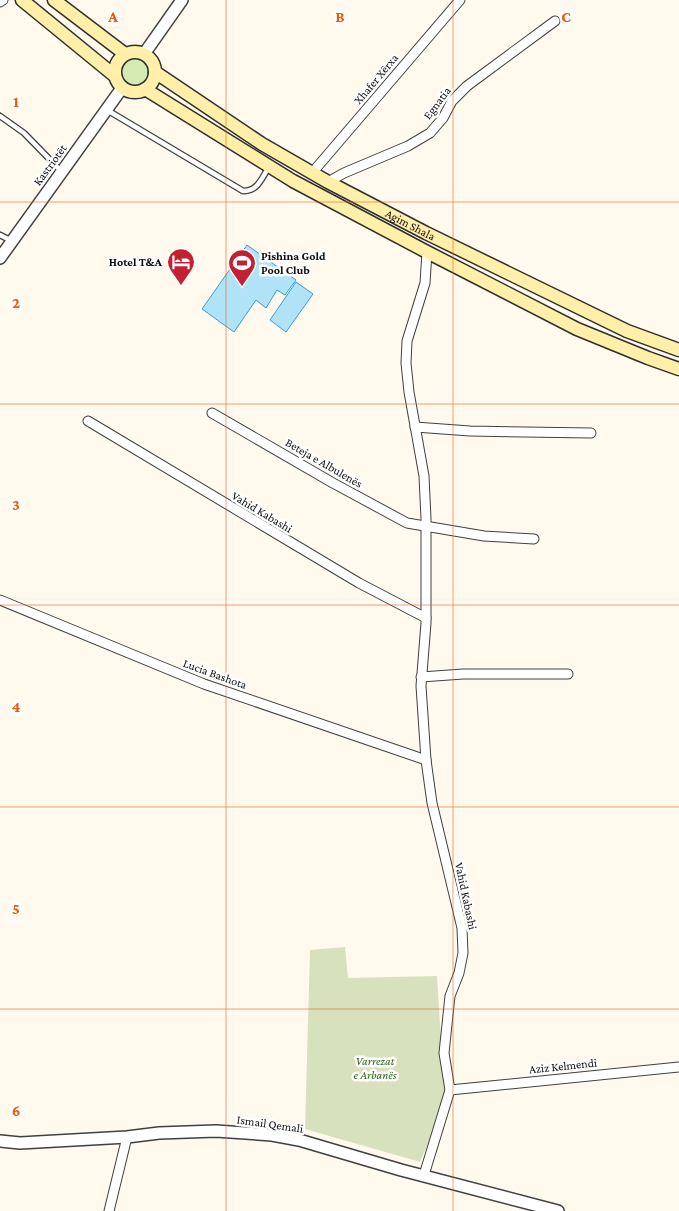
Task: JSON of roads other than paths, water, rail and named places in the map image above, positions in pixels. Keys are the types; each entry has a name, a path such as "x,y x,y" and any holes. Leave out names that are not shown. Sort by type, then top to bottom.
{"main road":[{"path":"22,0 115,76 122,88 135,92 145,90 152,84 155,72"},
{"path":"54,0 125,54"},
{"path":"115,76 116,64 125,54 132,52 144,54"},
{"name":"Agim Shala","path":"144,54 154,64 155,72 262,144 328,182 426,233 618,327 679,350"},
{"name":"Agim Shala","path":"145,90 293,181 427,252 577,329 679,369"}],"street":[{"path":"144,54 182,0"},
{"name":"Xhafer Xërxa","path":"312,173 460,0"},
{"name":"Egnatia","path":"328,182 344,173 408,146 430,133 443,118 452,101 467,86 555,21"},
{"name":"Kastriotët","path":"0,258 122,88"},
{"name":"Vahid Kabashi","path":"424,1175 450,1090 444,1053 450,996 460,973 463,952 462,928 448,866 436,825 426,760 421,686 426,618 424,476 406,363 407,342 425,283 427,252"},
{"name":"Beteja e Albulenës","path":"212,413 333,483 407,523 484,536 534,539"},
{"name":"Vahid Kabashi","path":"88,421 350,578 426,618"},
{"path":"415,427 470,431 591,433"},
{"name":"Lucia Bashota","path":"0,600 204,684 426,760"},
{"path":"422,677 462,674 568,674"},
{"name":"Aziz Kelmendi","path":"450,1090 679,1067"},
{"name":"Ismail Qemali","path":"0,1141 20,1143 216,1131 272,1135 299,1140 401,1170 558,1211"},
{"path":"109,1211 127,1137"}],"lane":[{"path":"106,110 243,192 251,191 257,186 269,166"},
{"path":"0,116 24,133 62,172"},
{"path":"0,235 12,241"}],"water":[{"name":"Pishina Gold Pool Club","path":"247,245 296,280 285,295 277,290 266,308 256,300 234,332 202,309"},
{"path":"296,282 313,294 286,332 270,320"}],"place":[{"name":"Hotel T&A","path":"181,286"},
{"name":"Pishina Gold Pool Club","path":"242,287"}],"park label":[{"name":"Varrezat e Arbanës","path":"375,1068"}]}
